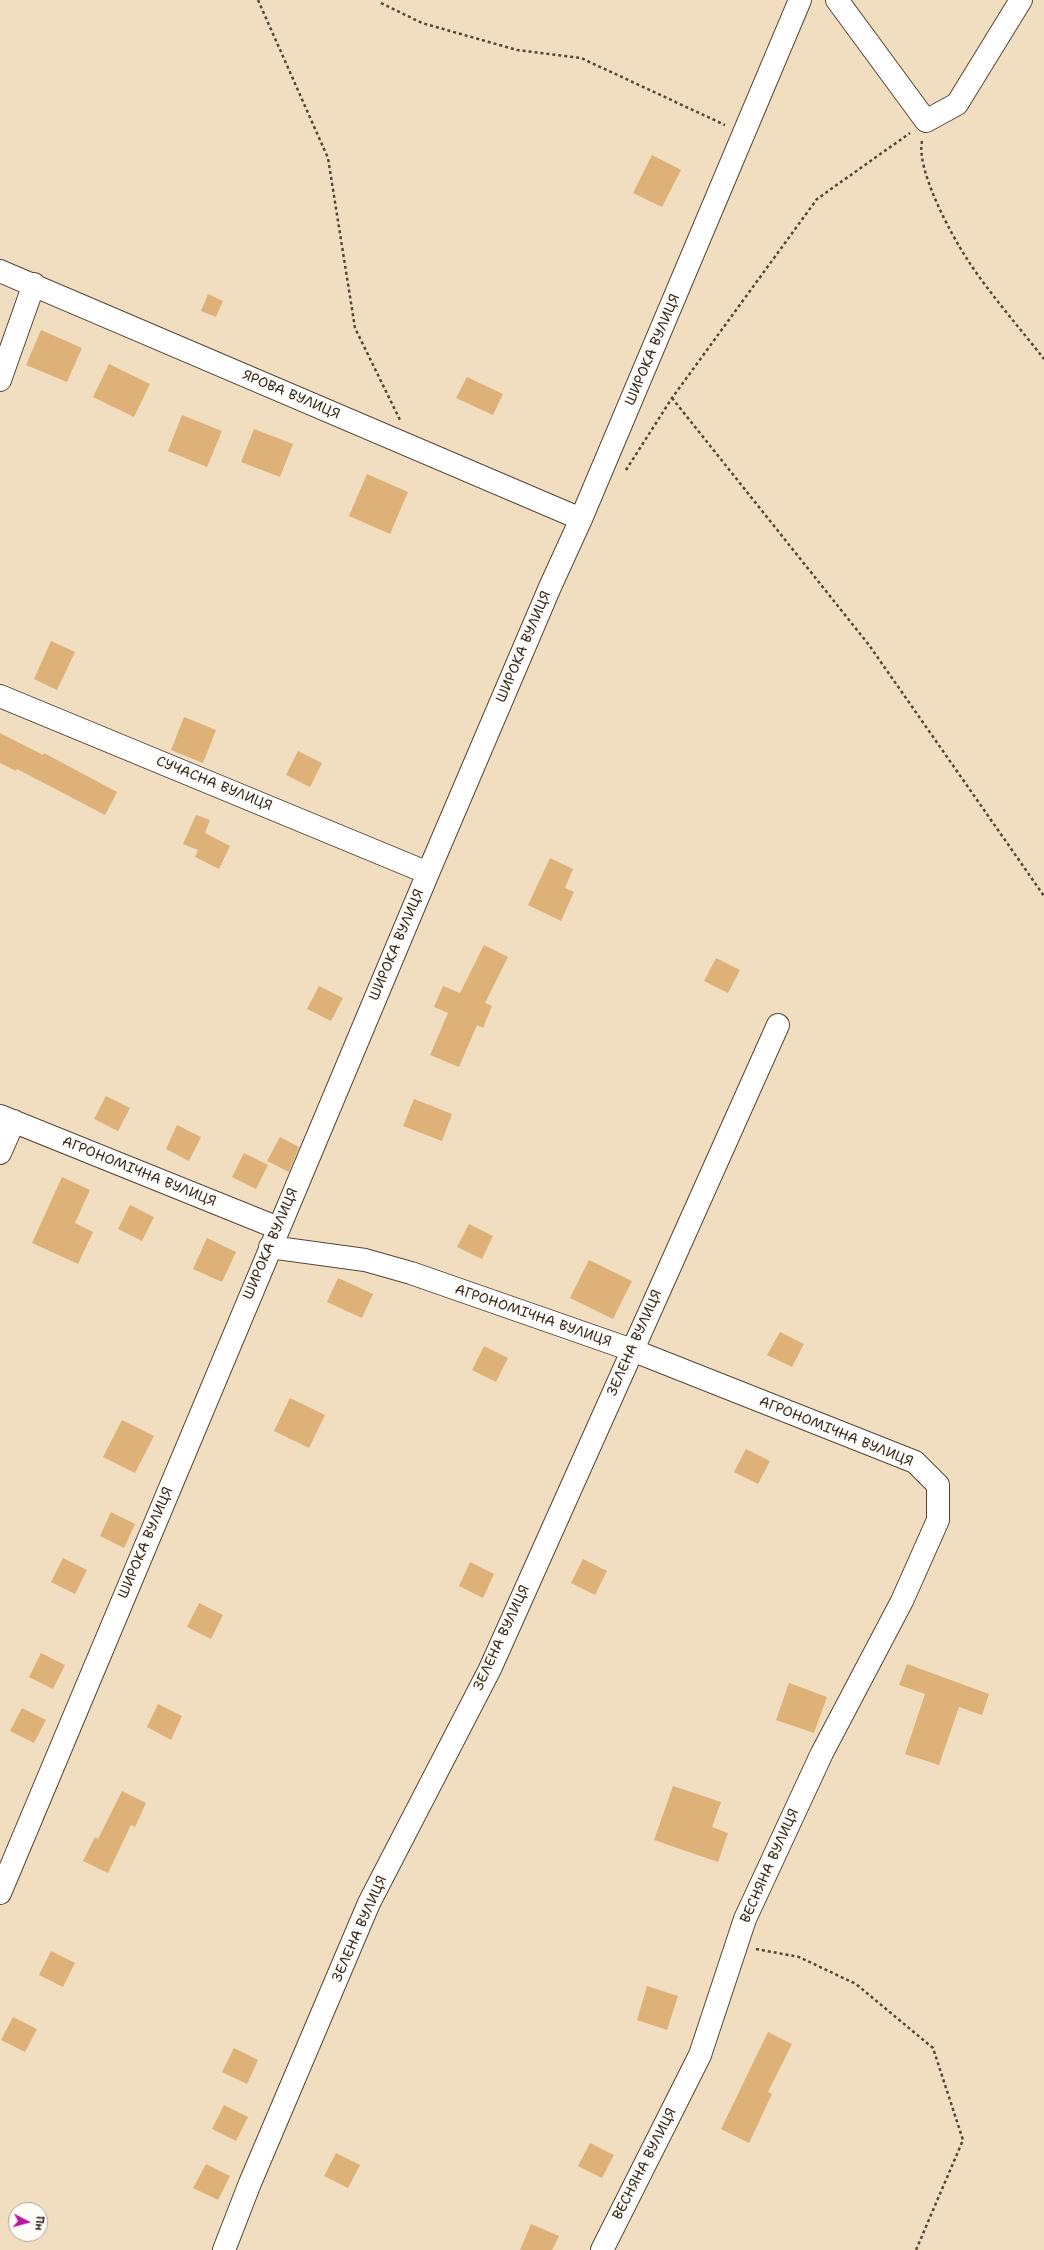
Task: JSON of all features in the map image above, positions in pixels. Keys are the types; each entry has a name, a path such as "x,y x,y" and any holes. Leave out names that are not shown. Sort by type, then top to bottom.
{"street":[{"name":"ШИРОКА ВУЛИЦЯ","path":"0,1893 428,873 550,587 581,519 800,0"},
{"path":"837,0 926,121 958,104 1021,0"},
{"name":"ЯРОВА ВУЛИЦЯ","path":"0,270 581,519"},
{"path":"0,380 34,284"},
{"name":"СУЧАСНА ВУЛИЦЯ","path":"0,696 428,873"},
{"name":"ЗЕЛЕНА ВУЛИЦЯ","path":"224,2250 253,2176 369,1903 490,1669 778,1025"},
{"path":"0,1153 7,1118"},
{"name":"АГРОНОМІЧНА ВУЛИЦЯ","path":"7,1118 274,1238 365,1260 411,1273 632,1350 915,1462 938,1485"},
{"name":"ВЕСНЯНА ВУЛИЦЯ","path":"602,2250 700,2055 745,1919 822,1753 902,1601 938,1520 938,1485"}],"path":[{"path":"258,0 328,158 355,328 414,448"},
{"path":"381,3 422,23 509,48 581,58 744,134"},
{"path":"926,121 920,150 928,185 967,259 1044,359"},
{"path":"621,476 672,398 817,199 926,121"},
{"path":"672,398 869,645 1044,896"},
{"path":"736,1946 799,1957 856,1984 932,2048 963,2140 916,2250"}],"building":[{"path":"652,155 681,170 662,207 633,193"},
{"path":"208,294 223,301 216,317 201,311"},
{"path":"41,330 82,348 67,382 26,365"},
{"path":"109,364 150,384 134,417 93,397"},
{"path":"467,377 503,394 493,415 456,398"},
{"path":"182,415 222,431 207,467 168,451"},
{"path":"254,429 293,444 280,477 241,462"},
{"path":"367,474 408,492 390,534 349,516"},
{"path":"51,641 75,652 57,690 34,679"},
{"path":"184,717 216,730 203,763 171,750"},
{"path":"0,733 43,755 44,753 117,792 105,815 17,769 16,771 0,763"},
{"path":"298,751 322,763 310,787 286,775"},
{"path":"196,815 210,820 205,833 230,846 219,869 195,857 198,850 183,844"},
{"path":"550,858 573,869 565,888 574,892 561,921 528,905"},
{"path":"484,945 508,957 485,1003 492,1006 483,1028 477,1025 459,1067 430,1055 448,1013 434,1007 443,986 460,993"},
{"path":"716,958 740,970 728,993 704,981"},
{"path":"319,986 343,998 331,1021 307,1009"},
{"path":"106,1096 130,1108 118,1131 94,1119"},
{"path":"414,1099 452,1114 442,1141 403,1126"},
{"path":"177,1125 201,1137 189,1161 166,1149"},
{"path":"280,1137 299,1147 289,1172 267,1161"},
{"path":"244,1153 268,1165 256,1189 232,1177"},
{"path":"62,1177 90,1190 75,1223 93,1232 78,1264 32,1243"},
{"path":"130,1205 154,1217 142,1241 118,1229"},
{"path":"469,1224 493,1236 482,1259 457,1247"},
{"path":"207,1238 236,1252 222,1282 193,1269"},
{"path":"589,1260 632,1281 613,1319 570,1298"},
{"path":"338,1278 373,1294 362,1318 327,1302"},
{"path":"780,1332 804,1344 792,1367 767,1355"},
{"path":"484,1346 508,1358 496,1382 472,1370"},
{"path":"290,1398 325,1415 309,1448 274,1431"},
{"path":"122,1420 154,1436 135,1473 103,1457"},
{"path":"746,1449 770,1461 758,1484 734,1472"},
{"path":"111,1512 135,1524 124,1548 100,1536"},
{"path":"63,1558 87,1570 75,1594 51,1582"},
{"path":"583,1559 607,1571 595,1595 571,1583"},
{"path":"470,1562 494,1574 483,1598 459,1586"},
{"path":"199,1603 223,1615 211,1639 187,1627"},
{"path":"41,1653 65,1665 53,1689 29,1677"},
{"path":"907,1664 989,1694 982,1715 959,1707 939,1765 905,1754 925,1694 899,1685"},
{"path":"789,1683 827,1697 814,1733 776,1720"},
{"path":"158,1704 182,1716 171,1740 147,1727"},
{"path":"22,1708 46,1720 34,1743 10,1731"},
{"path":"673,1786 721,1802 712,1827 728,1833 718,1862 654,1840"},
{"path":"122,1791 146,1803 135,1827 131,1825 108,1873 83,1861 95,1837 98,1839"},
{"path":"51,1951 75,1963 63,1987 39,1975"},
{"path":"647,1986 678,1996 667,2030 637,2020"},
{"path":"13,2017 37,2029 25,2052 1,2040"},
{"path":"768,2032 792,2044 768,2092 772,2094 749,2143 721,2129"},
{"path":"234,2048 258,2060 247,2084 222,2072"},
{"path":"224,2105 248,2117 236,2141 212,2129"},
{"path":"590,2143 614,2155 602,2178 578,2166"},
{"path":"336,2153 360,2165 348,2188 324,2176"},
{"path":"206,2164 230,2176 218,2200 193,2188"},
{"path":"531,2224 559,2236 552,2250 520,2250"}]}
